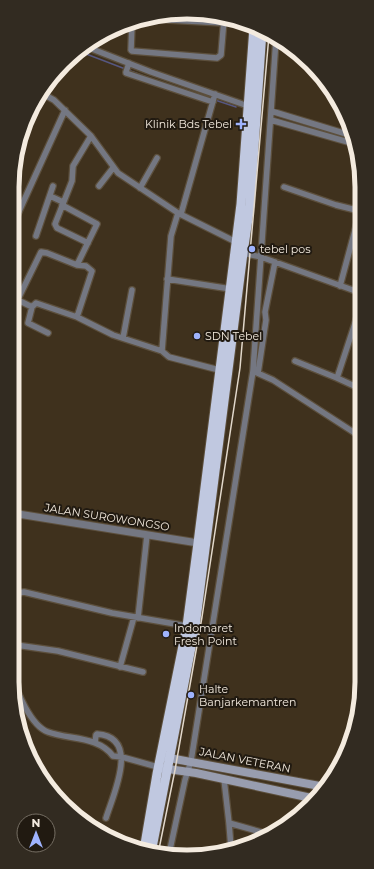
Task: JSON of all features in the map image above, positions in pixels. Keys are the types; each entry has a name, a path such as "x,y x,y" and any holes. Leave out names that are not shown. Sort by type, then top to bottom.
{"highway":[{"path":"165,757 195,627 224,372 231,289 241,204 254,33"},
{"path":"152,846 163,768 187,626 198,544 250,205 262,36"},
{"path":"145,844 163,768"}],"main road":[{"name":"JALAN VETERAN","path":"165,757 319,786"},
{"name":"JALAN VETERAN","path":"163,768 224,779 307,797"},
{"path":"307,797 311,784"}],"street":[{"path":"170,20 213,21"},
{"path":"132,28 132,51 217,58 221,55 224,23"},
{"path":"255,372 261,257 276,45"},
{"path":"91,49 127,67 164,82 214,98 248,106"},
{"path":"127,67 126,73 149,76 180,87"},
{"path":"46,96 54,100 91,136 118,173 179,214 236,242"},
{"path":"162,351 171,236 214,98"},
{"path":"19,211 65,110"},
{"path":"271,115 346,134"},
{"path":"271,115 348,142"},
{"path":"88,243 56,227 55,223 72,181 73,166 91,136"},
{"path":"140,188 157,158"},
{"path":"99,186 113,168"},
{"path":"36,236 54,186"},
{"path":"284,187 336,205 355,209"},
{"path":"50,196 97,224 77,265"},
{"path":"340,286 355,236"},
{"path":"19,291 41,252 77,265 88,267 92,270 92,273 77,317"},
{"path":"243,253 261,257 355,291"},
{"path":"170,849 185,780 191,761 255,372 266,320 265,312 274,262"},
{"path":"167,279 231,289"},
{"path":"123,338 132,290"},
{"path":"19,300 32,307"},
{"path":"48,333 28,323 32,307 36,303 77,317 123,338 162,351 169,357 224,372"},
{"path":"337,378 355,322"},
{"path":"294,361 355,386"},
{"path":"255,372 273,380 355,433"},
{"name":"JALAN SUROWONGSO","path":"19,514 198,544"},
{"path":"120,667 136,618 147,535"},
{"path":"19,593 24,592 136,618 187,626"},
{"path":"19,645 58,651 143,672"},
{"path":"19,698 39,727 48,732 96,740 113,756 120,755 163,768"},
{"path":"96,740 100,734 112,739 118,744 120,755 119,778 106,818"},
{"path":"224,779 231,844"},
{"path":"229,823 262,832"}],"waterway":[{"path":"85,54 154,80"},
{"path":"215,100 236,107"}],"railway":[{"path":"159,848 175,770 202,617 240,368 269,41"}],"place":[{"name":"Klinik Bds Tebel","path":"241,124"},
{"name":"tebel pos","path":"252,249"},
{"name":"SDN Tebel","path":"197,336"},
{"name":"Indomaret Fresh Point","path":"166,634"},
{"name":"Halte Banjarkemantren","path":"191,695"}]}
